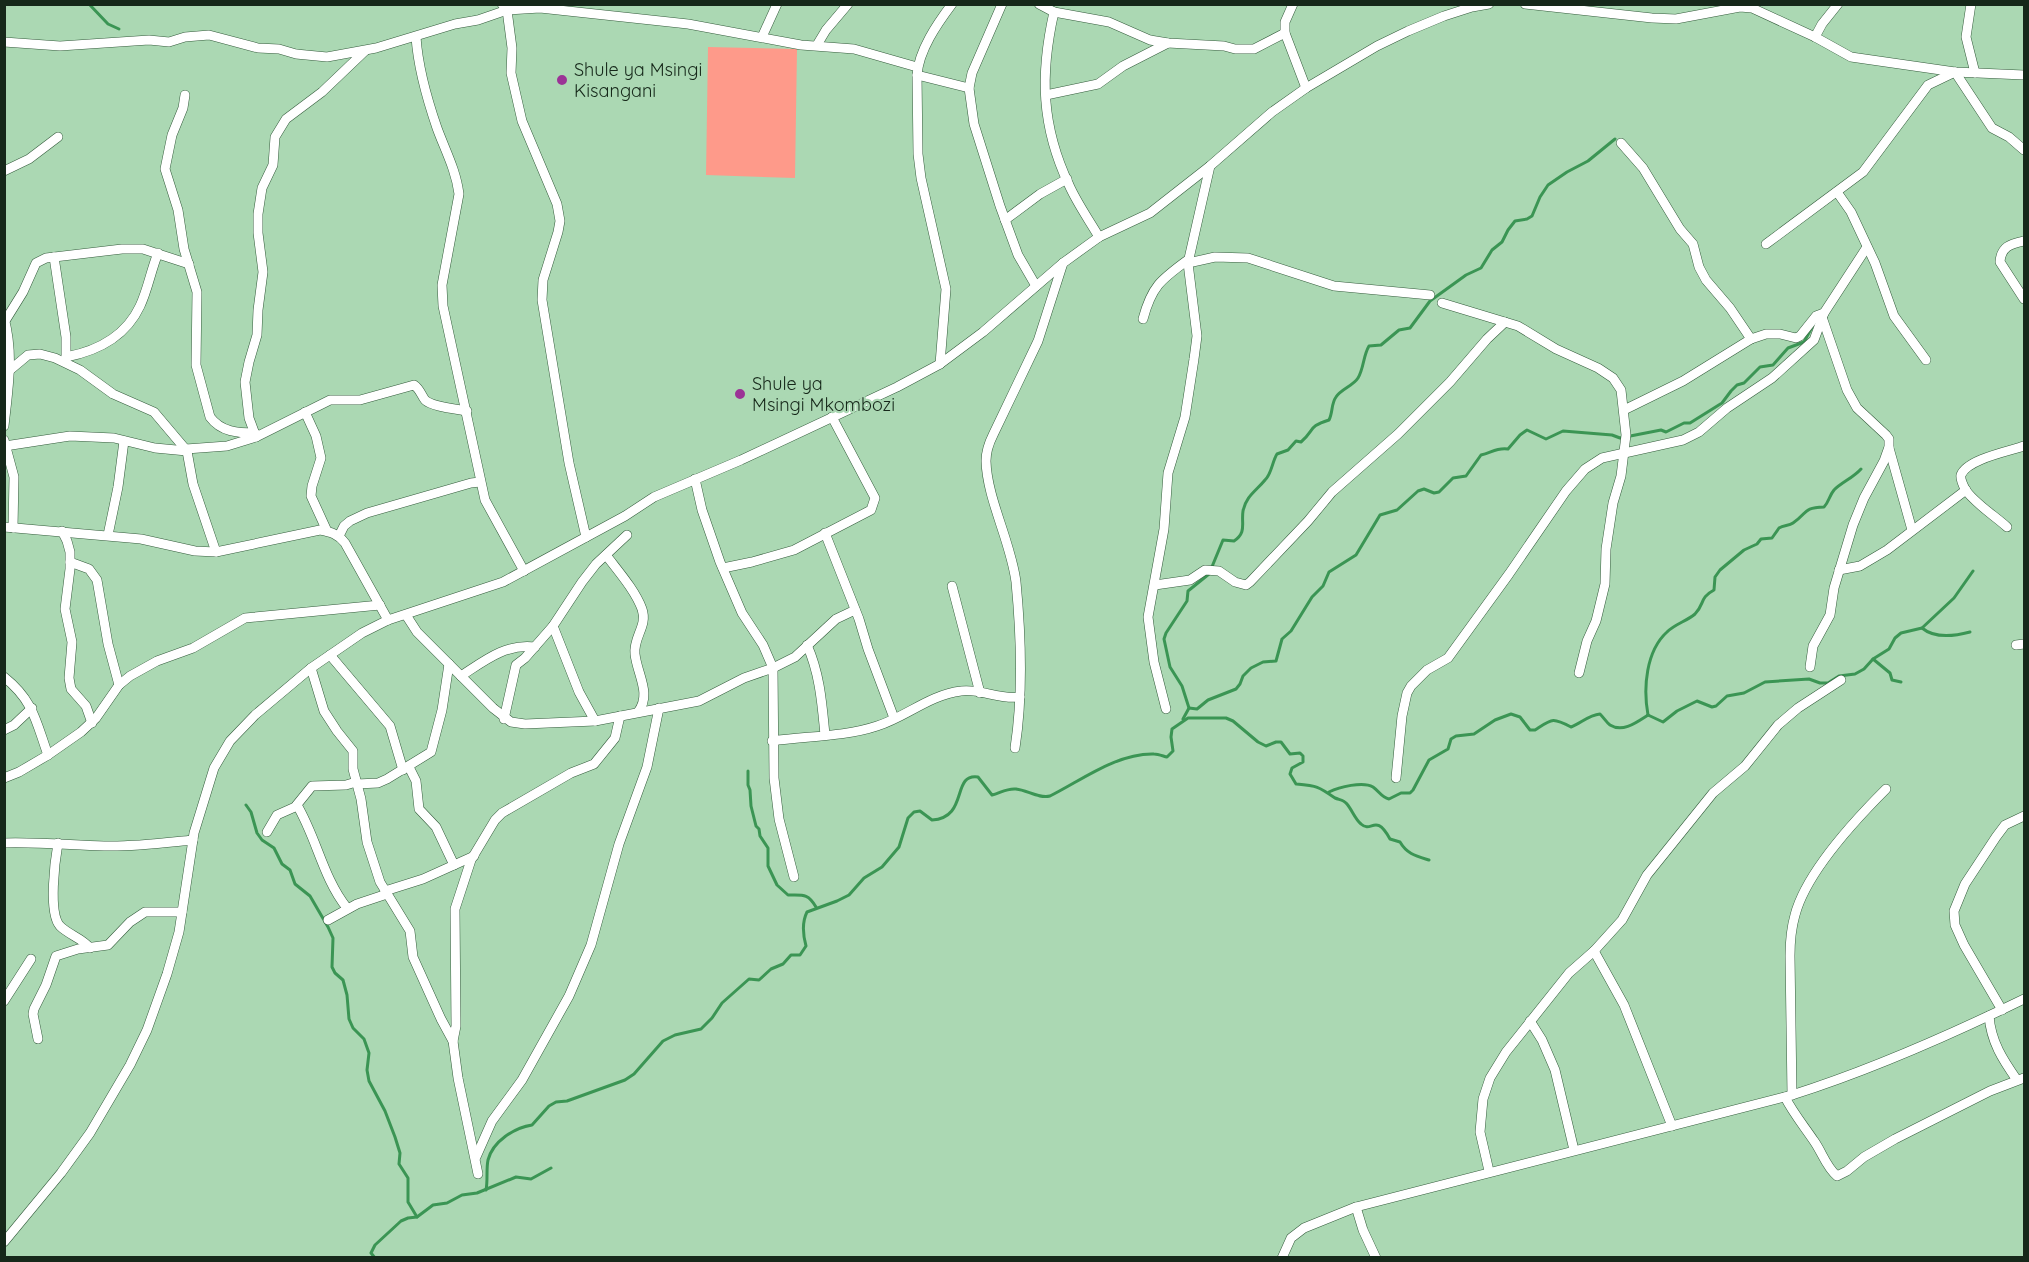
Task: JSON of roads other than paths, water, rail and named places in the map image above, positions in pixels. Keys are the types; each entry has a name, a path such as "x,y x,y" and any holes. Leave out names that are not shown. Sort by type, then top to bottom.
{"street":[{"path":"762,38 777,4"},
{"path":"817,45 826,30 848,4"},
{"path":"940,364 947,302 946,289 921,178 918,154 917,71 925,48 952,4"},
{"path":"1002,4 972,73 969,88 976,132 1005,220 1018,255 1036,286"},
{"path":"1039,4 1054,12 1109,22 1150,40 1168,43 1254,49 1285,33"},
{"path":"1293,4 1285,22 1285,33 1306,88"},
{"path":"4,1242 54,1182 90,1133 130,1065 157,1005 179,932 193,840 214,768 230,741 255,715 311,668 362,633 388,620 503,582 625,516 654,497 741,460 897,387 940,364 983,332 1063,263 1099,237 1150,213 1306,88 1377,46 1408,31 1444,16 1489,4"},
{"path":"1525,4 1676,19 1749,6 1851,57 1955,72 2025,75"},
{"path":"1815,37 1838,4"},
{"path":"1971,4 1966,37 1975,74"},
{"path":"504,7 512,48 511,73 522,121 557,204 560,221 543,280 542,300 569,463 586,537"},
{"path":"4,42 60,46 149,40 169,42 185,37 209,35 244,45 327,57 365,51 416,37 504,7 540,8 688,24 801,45 854,49 969,88"},
{"path":"1054,12 1045,64 1047,118 1067,179 1099,237"},
{"path":"416,37 426,92 459,194 442,285 443,306 485,500 524,571"},
{"path":"1046,95 1098,84 1123,66 1168,43"},
{"path":"256,435 249,418 245,382 257,335 263,272 258,214 262,188 273,165 275,137 286,119 322,92 365,51"},
{"path":"1955,72 1992,128 2025,150"},
{"path":"1766,244 1863,172 1928,85 1955,72"},
{"path":"185,95 183,108 172,135 165,169 178,210 182,241 198,300 196,365 210,417 223,428 234,433 256,435"},
{"path":"4,171 29,159 58,137"},
{"path":"1621,143 1643,168 1680,229 1693,244 1699,267 1706,280 1730,308 1751,339"},
{"path":"1167,709 1154,663 1148,617 1164,529 1168,473 1185,417 1197,336 1189,261 1210,166"},
{"path":"1005,220 1067,179"},
{"path":"1837,192 1851,212 1875,263 1894,316 1926,360"},
{"path":"2025,241 2007,246 2000,254 2000,262 2025,299"},
{"path":"1396,778 1402,716 1407,693 1411,686 1417,678 1448,658 1561,498 1585,469 1602,458 1672,443 1699,432 1727,408 1772,378 1814,340 1823,315 1867,247"},
{"path":"4,426 10,370 5,319 20,299 36,263 46,258 122,249 143,249 189,264"},
{"path":"66,360 95,349 126,328 140,305 158,253"},
{"path":"54,257 66,337 66,360"},
{"path":"1143,319 1152,292 1166,276 1189,261 1215,257 1248,258 1334,286 1430,295"},
{"path":"1015,748 1020,697 1016,582 991,488 987,455 993,435 1038,341 1063,263"},
{"path":"1442,303 1518,327 1556,349 1589,363 1613,378 1621,390 1626,435 1621,476 1613,503 1606,549 1605,584 1579,673"},
{"path":"1624,410 1683,381 1751,339 1766,334 1780,334 1796,338 1805,331 1816,316 1823,315"},
{"path":"1823,315 1847,390 1857,408 1889,439 1889,447 1912,530"},
{"path":"1155,585 1181,582 1205,570 1219,571 1240,584 1246,585 1250,582 1332,492 1398,434 1450,382 1486,339 1505,322"},
{"path":"10,370 28,355 40,354 66,360 113,394 154,412 186,450 195,493 216,552"},
{"path":"5,446 70,436 107,438 155,448 186,450 227,446 330,400 360,400 414,385 430,403 467,411"},
{"path":"306,412 316,436 321,458 311,496 327,531"},
{"path":"723,568 794,550 871,510 875,498 832,417"},
{"path":"4,440 14,477 7,528 108,535 141,539 195,551 216,552 320,530 327,531 339,536 345,543 388,620"},
{"path":"108,535 118,487 124,441"},
{"path":"2007,527 1966,490 1961,475 1969,466 1995,454 2025,446"},
{"path":"1810,667 1813,646 1830,615 1839,570 1864,498 1889,447"},
{"path":"695,479 702,510 723,568 742,613 763,645 773,668 772,741 779,819 794,877"},
{"path":"339,536 344,526 350,521 367,513 480,482"},
{"path":"1839,570 1860,566 1887,550 1966,490"},
{"path":"62,531 67,541 70,562 65,609 72,642 69,678 71,688 86,706 92,723"},
{"path":"825,533 894,718"},
{"path":"504,718 514,668 554,626 582,582 627,535"},
{"path":"606,555 642,607 645,619 635,650 644,698 638,712"},
{"path":"70,562 89,569 97,580 108,644 119,685"},
{"path":"952,586 980,693"},
{"path":"4,778 48,755 92,723 119,685 130,676 157,661 194,648 245,618 380,605"},
{"path":"406,615 417,632 504,718 517,724 525,724 595,721 699,701 744,678 795,657 836,620 855,610"},
{"path":"554,626 579,692 595,721"},
{"path":"461,676 487,658 509,648 518,645 535,647"},
{"path":"807,645 814,661 820,686 825,735"},
{"path":"330,655 390,726 406,768 416,781 418,809 436,827 454,865"},
{"path":"267,832 277,815 297,805 309,789 316,785 378,783 429,755 433,748 442,710 449,664"},
{"path":"311,668 324,711 353,751 353,769 369,848 380,882 410,931 413,957 453,1041"},
{"path":"4,677 22,694 32,708 48,755"},
{"path":"1489,1172 1480,1132 1483,1099 1490,1078 1506,1052 1569,973 1594,951 1622,920 1647,875 1713,793 1746,766 1778,725 1798,708 1841,680"},
{"path":"772,741 864,730 880,725 935,697 961,691 999,698 1020,697"},
{"path":"4,730 14,725 32,708"},
{"path":"475,1157 492,1121 522,1080 569,996 591,945 619,844 646,767 659,708"},
{"path":"478,1174 458,1078 453,1041 456,980 455,909 460,889 474,856 495,820 502,813 571,772 594,765 617,734 620,716"},
{"path":"1886,789 1848,829 1805,892 1795,913 1791,936 1788,1096 1792,1111 1814,1141 1828,1167 1837,1176 1895,1139 1990,1091 2021,1079 2000,1056 1990,1027 1989,1016"},
{"path":"297,805 320,851 328,879 347,908"},
{"path":"2002,1010 1964,945 1955,925 1954,911 1965,884 1996,837 2005,825 2025,816"},
{"path":"4,843 103,846 193,840"},
{"path":"58,843 54,864 55,919 63,928 90,948"},
{"path":"328,920 347,908 423,879 474,856"},
{"path":"38,1039 33,1014 56,956 108,945 130,922 145,912 182,912"},
{"path":"1594,951 1624,1005 1672,1125"},
{"path":"4,1001 31,959"},
{"path":"1282,1257 1291,1238 1304,1228 1356,1207 1788,1096 1833,1082 2025,999"},
{"path":"1530,1021 1542,1040 1555,1070 1574,1150"},
{"path":"1356,1207 1376,1257"}],"waterway":[{"path":"89,4 108,24 119,29"},
{"path":"1183,719 1189,708 1182,686 1170,667 1164,639 1166,633 1187,601 1188,591 1209,574 1223,540 1234,541 1241,534 1246,501 1271,471 1277,454 1288,450 1296,441 1301,442 1314,427 1329,420 1336,397 1358,378 1369,346 1381,345 1399,330 1410,328 1430,301 1466,275 1481,268 1515,221 1532,216 1548,185 1588,161 1615,139"},
{"path":"1189,708 1197,709 1208,700 1236,689 1243,676 1251,668 1263,662 1276,661 1282,639 1291,631 1312,597 1323,586 1329,572 1356,555 1380,515 1397,510 1418,491 1424,489 1434,493 1439,492 1453,478 1466,476 1481,455 1497,449 1508,449 1527,430 1546,439 1563,431 1612,435 1620,438 1661,430 1666,432 1684,423 1690,423 1722,403 1737,385 1744,383 1760,367 1773,365 1788,348 1804,342 1812,327"},
{"path":"1648,715 1646,682 1654,649 1667,632 1698,610 1704,598 1714,590 1715,577 1720,570 1761,539 1772,538 1779,528 1790,525 1809,510 1824,507 1834,490 1861,469"},
{"path":"1648,715 1663,722 1677,711 1697,701 1712,707 1716,706 1727,696 1744,693 1765,682 1809,679 1828,683 1839,676 1855,674 1889,649 1901,633 1922,628 1954,598 1973,571"},
{"path":"1922,628 1939,635 1970,632"},
{"path":"1873,659 1890,673 1892,680 1901,682"},
{"path":"1329,792 1345,787 1369,785 1389,799 1401,793 1410,793 1429,760 1448,749 1451,739 1456,736 1474,734 1495,720 1511,714 1520,717 1530,730 1535,730 1552,721 1571,727 1600,714 1610,725 1620,728 1648,715"},
{"path":"486,1190 488,1160 499,1141 511,1132 532,1125 549,1106 556,1102 567,1101 625,1080 634,1074 663,1041 675,1035 701,1029 722,1003 749,979 759,980 771,969 783,964 791,955 800,955 806,946 804,920 807,912 849,895 864,878 882,867 899,847 908,818 914,812 920,811 932,820 951,812 961,788 970,778 978,777 992,795 1013,789 1050,796 1100,769 1127,758 1154,754 1167,757 1173,751 1172,729 1188,718 1226,718 1266,746 1281,742 1290,754 1300,753 1303,756 1303,762 1292,768 1290,774 1296,784 1317,787 1343,801 1361,824 1368,827 1374,825 1381,827 1390,839 1400,842 1412,854 1429,860"},
{"path":"748,771 751,806 756,826 768,848 768,866 777,885 788,895 808,897 816,907"},
{"path":"246,805 251,812 257,833 262,840 274,848 282,864 290,870 295,884 310,896 333,938 332,967 343,980 349,1019 353,1028 364,1039 369,1053 367,1070 369,1081 385,1111 395,1137 400,1153 399,1164 408,1178 408,1202 417,1217"},
{"path":"375,1258 371,1253 375,1245 401,1221 417,1217 433,1205 447,1203 462,1195 477,1193 516,1177 531,1179 551,1168"}],"place":[{"name":"Shule ya Msingi Kisangani","path":"562,80"},
{"name":"Shule ya Msingi Mkombozi","path":"740,394"}]}
